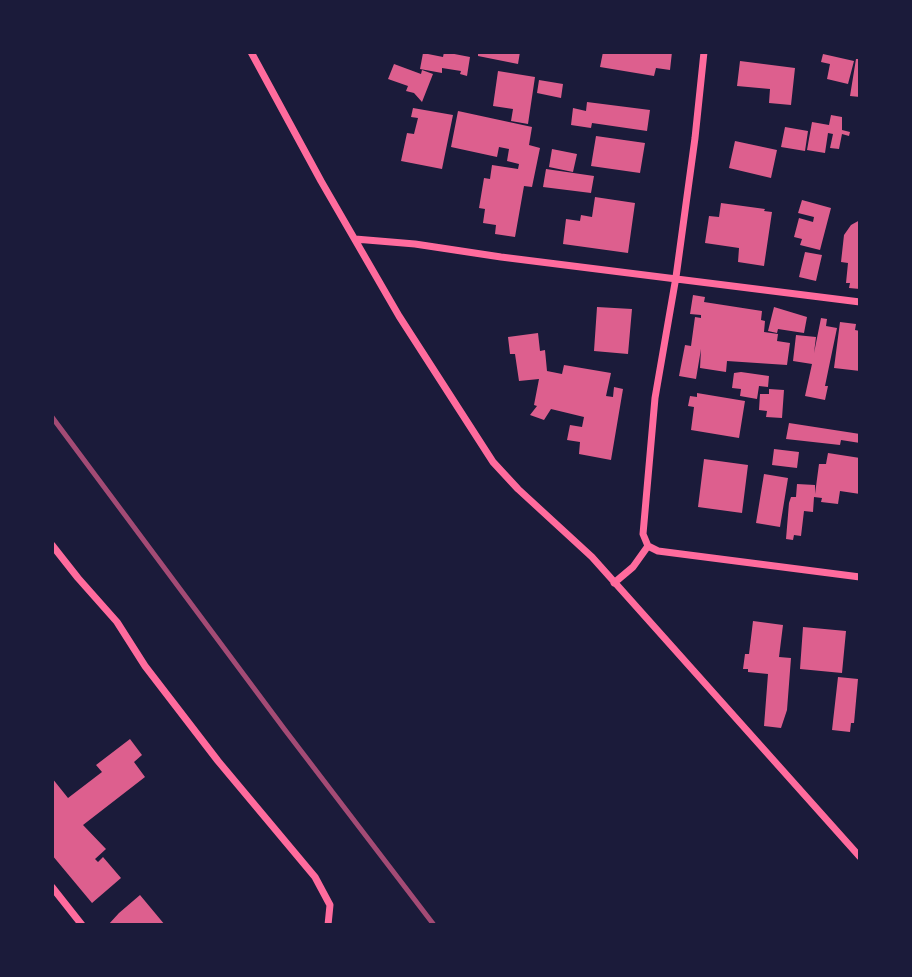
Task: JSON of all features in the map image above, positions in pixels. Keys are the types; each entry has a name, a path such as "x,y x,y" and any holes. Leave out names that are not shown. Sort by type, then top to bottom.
{"street":[{"path":"251,52 398,316 493,462 518,489 592,557 859,856"},
{"path":"704,52 676,277 655,398 643,534 648,546 658,551 859,578"},
{"path":"355,239 415,244 859,302"},
{"path":"52,545 117,622 145,666 218,761 315,877 330,905 328,925"},
{"path":"614,583 633,567 648,546"},
{"path":"52,887 82,925"}],"building":[{"path":"444,52 470,57 467,76 460,74 461,71 442,68 442,73 420,69 423,53 443,57"},
{"path":"478,52 520,52 518,64 478,56"},
{"path":"603,52 672,52 670,70 656,68 654,76 600,67"},
{"path":"823,54 854,61 848,84 827,79 830,64 821,62"},
{"path":"856,59 860,59 860,97 850,96"},
{"path":"740,61 795,68 791,105 769,103 770,89 737,86"},
{"path":"394,64 421,74 422,70 433,74 422,102 414,93 406,91 408,86 388,79"},
{"path":"498,71 535,77 528,124 511,121 513,109 493,106"},
{"path":"539,80 563,84 561,98 537,93"},
{"path":"587,102 650,110 647,131 592,123 591,128 571,125 573,108 586,111"},
{"path":"413,108 453,115 442,169 401,161 407,133 414,134 418,118 411,117"},
{"path":"458,111 532,127 529,145 540,148 532,187 524,186 515,237 495,234 496,225 483,223 485,209 479,208 484,178 490,179 492,165 518,169 519,164 507,161 509,149 499,147 497,157 451,147"},
{"path":"831,115 842,117 842,130 850,132 849,136 842,134 839,149 830,148 833,134 828,133 825,153 807,150 812,122 829,125"},
{"path":"785,127 808,131 805,151 781,147"},
{"path":"596,136 645,143 640,173 591,166"},
{"path":"735,141 777,150 771,178 729,168"},
{"path":"552,149 577,154 573,172 549,167"},
{"path":"546,169 594,176 591,193 543,187"},
{"path":"595,197 635,203 628,253 563,244 566,219 580,221 581,215 592,217"},
{"path":"802,200 831,208 820,250 800,245 802,239 794,237 799,218 813,222 814,217 798,213"},
{"path":"721,203 772,212 764,266 738,262 739,248 705,243 709,216 719,217"},
{"path":"860,220 860,289 849,288 850,283 846,283 848,263 841,262 844,235 851,225"},
{"path":"805,252 822,255 816,281 799,277"},
{"path":"693,295 705,297 704,302 762,311 764,332 778,334 777,341 790,343 787,365 727,361 726,372 700,368 701,349 696,379 679,376 685,345 691,346 695,317 701,318 701,315 690,314"},
{"path":"597,307 632,309 628,354 594,351"},
{"path":"774,307 807,317 804,333 778,329 777,333 768,331"},
{"path":"821,318 827,319 826,326 837,328 825,386 828,386 825,400 805,396 812,364 793,361 796,335 816,337 814,353"},
{"path":"840,322 856,324 855,330 860,331 860,371 834,368"},
{"path":"538,333 540,351 545,350 547,371 562,374 564,365 611,373 606,396 613,397 614,387 623,389 611,460 579,454 580,442 567,440 570,425 582,427 584,417 551,409 544,420 530,415 537,406 534,405 539,379 519,381 515,354 510,354 508,337"},
{"path":"734,373 769,376 768,387 759,386 757,399 740,396 741,389 732,388"},
{"path":"769,389 784,390 782,418 766,417 767,411 759,410 760,394 769,394"},
{"path":"697,393 745,401 739,438 691,430 694,407 688,406 690,396 697,397"},
{"path":"789,423 860,434 860,443 841,440 840,445 786,439"},
{"path":"774,449 799,452 797,468 772,465"},
{"path":"828,453 860,458 860,494 840,491 838,504 821,502 822,498 814,497 813,512 804,511 801,536 794,535 793,540 786,539 789,503 791,497 796,497 797,484 815,485 815,494 819,464 826,464"},
{"path":"704,459 748,465 742,513 698,507"},
{"path":"764,474 788,478 780,527 756,523"},
{"path":"753,621 783,625 779,657 791,658 787,710 781,728 764,726 768,674 743,669 745,654 749,654"},
{"path":"803,627 846,631 842,673 800,669"},
{"path":"838,677 858,679 854,723 851,723 850,732 832,730"},
{"path":"130,739 142,755 134,762 145,777 83,825 106,849 95,859 98,862 103,857 121,878 92,903 52,855 52,778 68,798 102,772 96,765"},
{"path":"140,895 165,925 108,925 119,913"}],"railway":[{"path":"52,417 434,925"}]}
